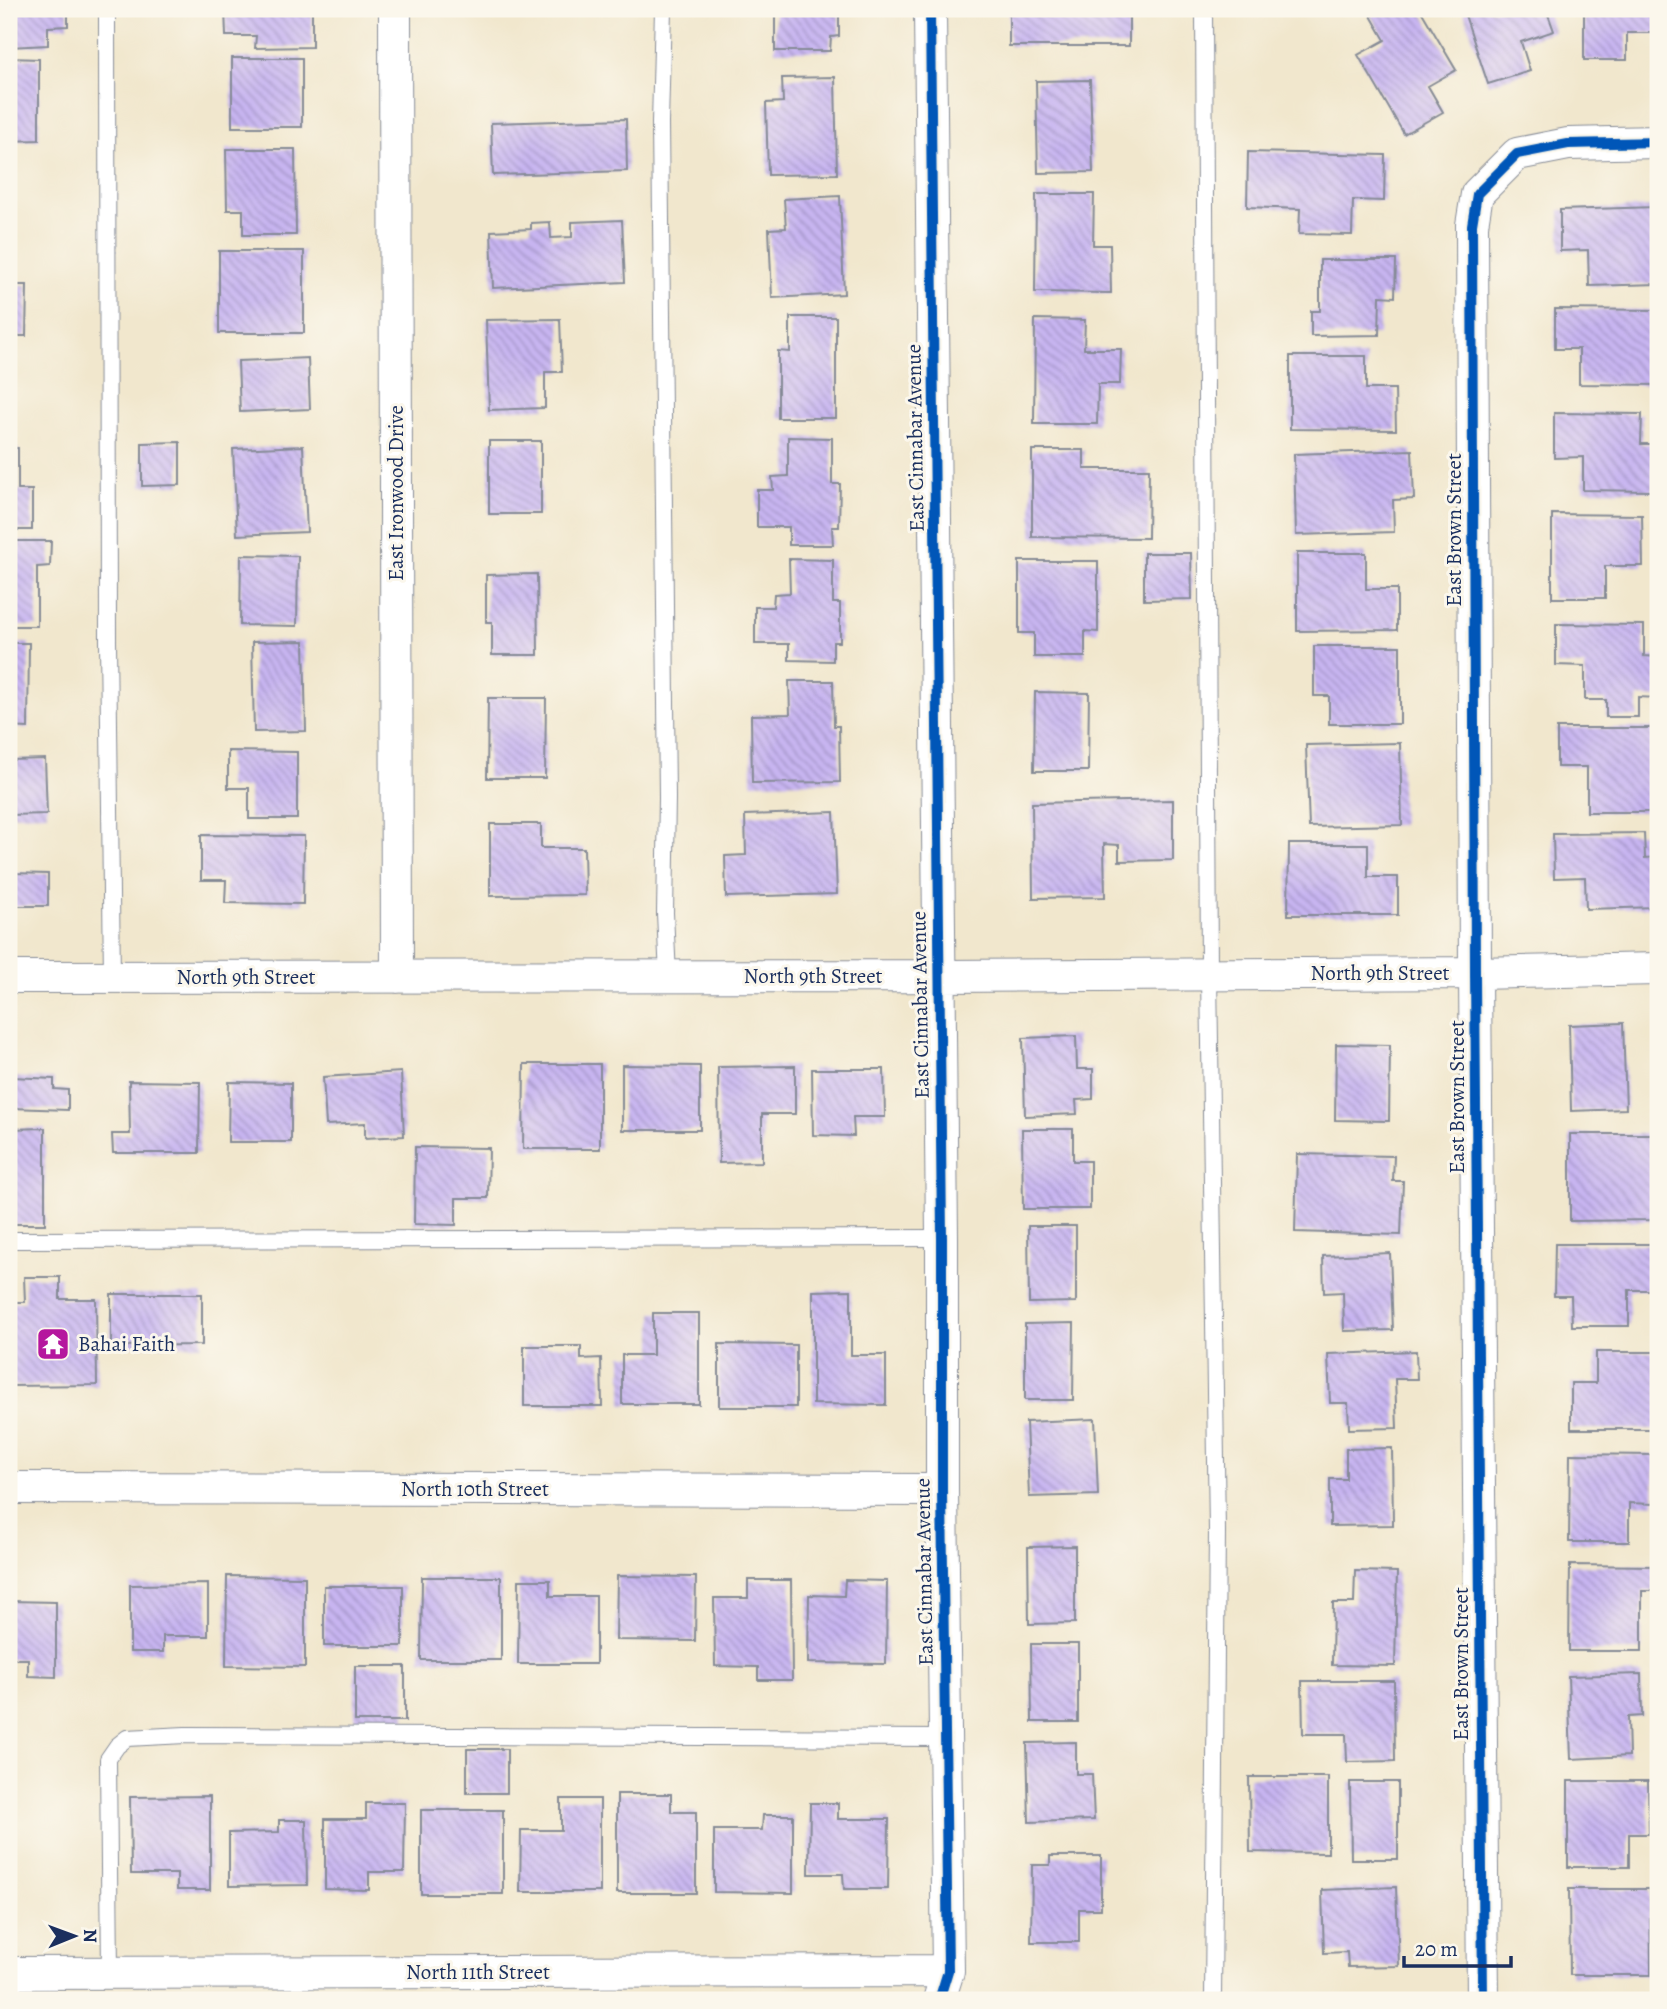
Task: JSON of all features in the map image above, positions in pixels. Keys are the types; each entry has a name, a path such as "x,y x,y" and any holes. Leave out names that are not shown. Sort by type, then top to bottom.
{"street":[{"name":"East Ironwood Drive","path":"395,9 397,977"},
{"name":"East Cinnabar Avenue","path":"930,9 942,1238 943,1986"},
{"name":"East Brown Street","path":"1483,2000 1472,225 1477,194 1517,154 1568,144 1658,142"},
{"name":"North 9th Street","path":"9,978 939,976 1475,973 1658,969"},
{"name":"North 10th Street","path":"9,1488 942,1490"},
{"name":"North 11th Street","path":"9,1973 943,1986"}],"lane":[{"path":"107,9 108,640 112,977"},
{"path":"663,9 660,123 667,798 665,913 668,976"},
{"path":"1204,9 1209,974 1217,1531 1213,2000"},
{"path":"9,1240 942,1238"},
{"path":"110,1973 108,1759 127,1738 185,1735 944,1738"}],"building":[{"path":"9,9 68,9 68,26 48,27 48,45 9,47"},
{"path":"225,9 312,9 312,47 255,48 256,36 226,36"},
{"path":"489,9 545,9 545,11 489,12"},
{"path":"775,9 839,9 839,36 831,37 830,51 775,51"},
{"path":"1129,9 1129,46 1009,46 1009,10"},
{"path":"1367,9 1420,9 1456,70 1428,86 1443,112 1404,134 1358,55 1385,40"},
{"path":"1463,9 1546,9 1554,31 1521,42 1530,71 1488,84"},
{"path":"1584,9 1658,9 1658,33 1627,33 1627,60 1584,60"},
{"path":"9,58 39,59 39,140 9,141"},
{"path":"232,58 302,58 302,127 232,127"},
{"path":"835,77 837,174 768,175 766,103 783,102 782,78"},
{"path":"1090,80 1093,172 1038,173 1036,81"},
{"path":"626,119 627,171 493,175 491,123"},
{"path":"226,149 295,149 296,235 243,235 243,210 227,210"},
{"path":"1248,152 1385,155 1384,201 1353,200 1352,235 1299,234 1300,209 1247,207"},
{"path":"1036,194 1094,194 1093,245 1110,245 1111,293 1035,292"},
{"path":"840,196 844,294 772,298 769,229 786,228 784,199"},
{"path":"1656,207 1658,284 1589,286 1588,250 1560,251 1560,210"},
{"path":"622,220 625,282 493,288 491,231 531,229 531,223 550,222 551,238 572,237 572,222"},
{"path":"219,251 304,251 304,333 219,333"},
{"path":"1320,260 1396,260 1395,297 1380,296 1379,335 1311,336 1311,311 1320,311"},
{"path":"9,285 27,285 26,336 9,336"},
{"path":"1555,309 1658,310 1658,385 1579,384 1579,349 1555,349"},
{"path":"790,317 836,317 836,418 778,418 778,351 790,352"},
{"path":"560,319 562,372 545,372 545,408 489,410 486,320"},
{"path":"1035,319 1085,320 1084,349 1121,349 1120,384 1098,384 1097,424 1034,424"},
{"path":"1290,356 1366,356 1366,389 1395,389 1396,430 1290,429"},
{"path":"308,358 310,409 240,412 238,361"},
{"path":"1554,413 1642,414 1641,444 1653,444 1653,491 1583,490 1583,457 1554,458"},
{"path":"788,437 832,438 832,484 840,484 839,527 832,527 833,545 789,545 789,527 757,527 757,490 773,490 772,477 788,476"},
{"path":"489,441 541,441 541,514 489,514"},
{"path":"180,442 180,485 142,486 142,443"},
{"path":"303,446 307,532 237,535 233,449"},
{"path":"9,448 18,448 18,490 32,490 32,530 9,530"},
{"path":"1032,450 1084,450 1084,469 1149,469 1148,538 1032,537"},
{"path":"1412,450 1414,499 1393,500 1394,532 1296,535 1294,454"},
{"path":"1552,514 1642,515 1643,566 1605,566 1605,598 1552,598"},
{"path":"9,541 51,541 50,566 37,567 37,626 9,626"},
{"path":"1144,553 1191,553 1192,599 1144,600"},
{"path":"1297,553 1366,553 1366,589 1397,589 1397,630 1297,631"},
{"path":"241,555 298,556 297,626 240,625"},
{"path":"789,559 833,560 833,603 840,603 840,642 833,642 833,661 789,660 789,644 755,644 755,607 773,607 774,594 790,593"},
{"path":"1019,561 1098,561 1098,632 1085,631 1085,657 1034,657 1034,633 1019,633"},
{"path":"537,574 538,655 492,655 492,622 486,622 486,575"},
{"path":"1556,624 1644,625 1644,656 1658,657 1658,698 1638,697 1638,717 1606,717 1606,700 1585,700 1585,666 1556,665"},
{"path":"304,641 306,731 254,732 252,642"},
{"path":"9,643 29,643 28,728 9,727"},
{"path":"1314,646 1400,646 1400,724 1329,724 1329,696 1314,696"},
{"path":"789,681 833,681 834,726 839,726 840,782 752,783 751,715 790,714"},
{"path":"1035,692 1089,693 1088,771 1034,771"},
{"path":"488,698 546,698 545,778 487,778"},
{"path":"1557,728 1658,728 1658,812 1587,812 1587,767 1557,767"},
{"path":"1400,743 1402,825 1309,827 1306,745"},
{"path":"228,751 297,752 297,819 249,819 249,788 228,788"},
{"path":"45,759 47,814 9,815 9,760"},
{"path":"1173,800 1173,860 1119,861 1119,845 1104,844 1105,897 1033,898 1032,803"},
{"path":"834,812 837,894 726,897 725,856 746,855 745,815"},
{"path":"490,824 541,824 541,848 584,848 585,895 490,896"},
{"path":"1644,833 1645,858 1658,857 1658,907 1586,909 1585,877 1554,878 1553,834"},
{"path":"201,835 304,836 303,904 225,903 226,880 201,880"},
{"path":"9,838 12,873 48,874 48,906 9,906"},
{"path":"1289,844 1368,844 1368,877 1398,877 1398,915 1288,915"},
{"path":"1623,1023 1626,1109 1571,1111 1569,1025"},
{"path":"1076,1036 1077,1069 1093,1069 1093,1099 1076,1100 1077,1114 1025,1116 1023,1038"},
{"path":"1336,1044 1390,1045 1389,1121 1335,1120"},
{"path":"524,1064 600,1064 600,1149 523,1149"},
{"path":"622,1065 700,1066 700,1130 622,1130"},
{"path":"795,1066 795,1114 762,1114 762,1162 719,1163 718,1067"},
{"path":"812,1069 884,1069 885,1117 853,1117 854,1136 813,1135"},
{"path":"401,1072 404,1136 365,1138 365,1123 326,1125 323,1077"},
{"path":"12,1077 54,1079 54,1089 68,1090 68,1110 11,1108"},
{"path":"129,1081 200,1082 199,1153 113,1153 112,1134 130,1134"},
{"path":"229,1082 291,1083 291,1142 228,1142"},
{"path":"45,1128 45,1224 9,1224 9,1129"},
{"path":"1022,1129 1073,1129 1073,1161 1090,1161 1090,1209 1023,1209"},
{"path":"1570,1134 1658,1134 1658,1220 1570,1221"},
{"path":"415,1147 489,1148 488,1198 456,1198 456,1225 414,1224"},
{"path":"1297,1154 1394,1156 1393,1181 1403,1181 1401,1235 1295,1232"},
{"path":"1028,1226 1076,1226 1076,1302 1029,1303"},
{"path":"1555,1244 1658,1244 1658,1290 1629,1290 1629,1326 1572,1326 1571,1296 1554,1296"},
{"path":"1390,1253 1393,1330 1344,1331 1343,1292 1324,1293 1323,1256"},
{"name":"Bahai Faith","path":"24,1277 60,1277 60,1299 96,1299 97,1385 9,1386 9,1302 25,1302"},
{"path":"851,1290 851,1355 886,1355 886,1405 813,1404 813,1291"},
{"path":"111,1294 202,1294 202,1345 111,1346"},
{"path":"653,1313 699,1313 699,1404 622,1404 622,1355 653,1355"},
{"path":"1074,1323 1073,1400 1025,1400 1025,1324"},
{"path":"719,1344 796,1345 796,1407 719,1407"},
{"path":"524,1346 581,1346 581,1359 601,1358 602,1406 524,1406"},
{"path":"1416,1351 1417,1379 1395,1379 1397,1428 1349,1429 1348,1403 1330,1403 1328,1354"},
{"path":"1596,1352 1658,1352 1658,1429 1571,1429 1571,1383 1596,1383"},
{"path":"1095,1419 1098,1495 1029,1497 1026,1422"},
{"path":"1392,1448 1393,1525 1330,1526 1330,1479 1346,1479 1346,1449"},
{"path":"1570,1454 1655,1455 1654,1504 1629,1503 1629,1542 1569,1542"},
{"path":"1075,1546 1075,1623 1029,1624 1028,1547"},
{"path":"1570,1565 1658,1566 1658,1591 1642,1591 1642,1651 1569,1651"},
{"path":"1355,1571 1397,1572 1395,1666 1332,1665 1333,1603 1354,1603"},
{"path":"227,1576 305,1577 305,1667 226,1666"},
{"path":"617,1576 696,1577 695,1641 616,1640"},
{"path":"422,1577 501,1577 501,1660 421,1660"},
{"path":"519,1580 550,1580 550,1596 596,1596 596,1664 518,1664"},
{"path":"748,1580 791,1580 792,1680 758,1680 758,1667 715,1666 714,1598 748,1598"},
{"path":"845,1580 887,1581 886,1664 808,1663 809,1595 844,1596"},
{"path":"208,1584 208,1636 163,1636 163,1652 130,1652 130,1585"},
{"path":"324,1586 403,1586 403,1646 324,1646"},
{"path":"9,1601 56,1602 56,1677 28,1676 28,1659 9,1659"},
{"path":"1031,1644 1078,1644 1078,1722 1032,1722"},
{"path":"355,1666 405,1666 405,1721 355,1721"},
{"path":"1641,1674 1642,1716 1628,1717 1629,1756 1571,1759 1568,1676"},
{"path":"1302,1681 1394,1681 1395,1761 1347,1762 1346,1734 1303,1734"},
{"path":"1076,1742 1076,1774 1092,1774 1094,1820 1029,1822 1027,1743"},
{"path":"467,1749 507,1749 507,1793 467,1793"},
{"path":"1249,1777 1328,1777 1328,1853 1250,1852"},
{"path":"1568,1781 1648,1781 1649,1834 1629,1834 1629,1867 1568,1867"},
{"path":"1350,1782 1398,1782 1398,1859 1351,1859"},
{"path":"617,1794 671,1794 671,1812 696,1812 696,1893 617,1893"},
{"path":"210,1796 210,1890 177,1890 177,1874 131,1874 130,1797"},
{"path":"561,1799 600,1799 600,1892 520,1892 521,1830 561,1830"},
{"path":"366,1803 405,1803 404,1872 369,1872 369,1890 325,1889 325,1819 366,1819"},
{"path":"810,1803 838,1803 838,1819 889,1819 888,1889 844,1889 843,1874 809,1874"},
{"path":"421,1810 503,1810 503,1894 421,1894"},
{"path":"763,1815 793,1815 793,1893 714,1892 714,1830 762,1830"},
{"path":"279,1820 306,1820 307,1885 229,1886 229,1833 279,1832"},
{"path":"1050,1856 1101,1856 1101,1909 1079,1909 1079,1942 1031,1942 1032,1865 1050,1865"},
{"path":"1396,1887 1399,1966 1348,1967 1347,1952 1324,1953 1322,1890"},
{"path":"1569,1889 1650,1889 1651,1975 1570,1975"}],"cycle path":[{"path":"930,9 948,1971 939,2000"},
{"path":"1483,2000 1472,225 1477,194 1517,154 1568,144 1658,142"}],"place":[{"name":"Bahai Faith","path":"53,1344"}]}
